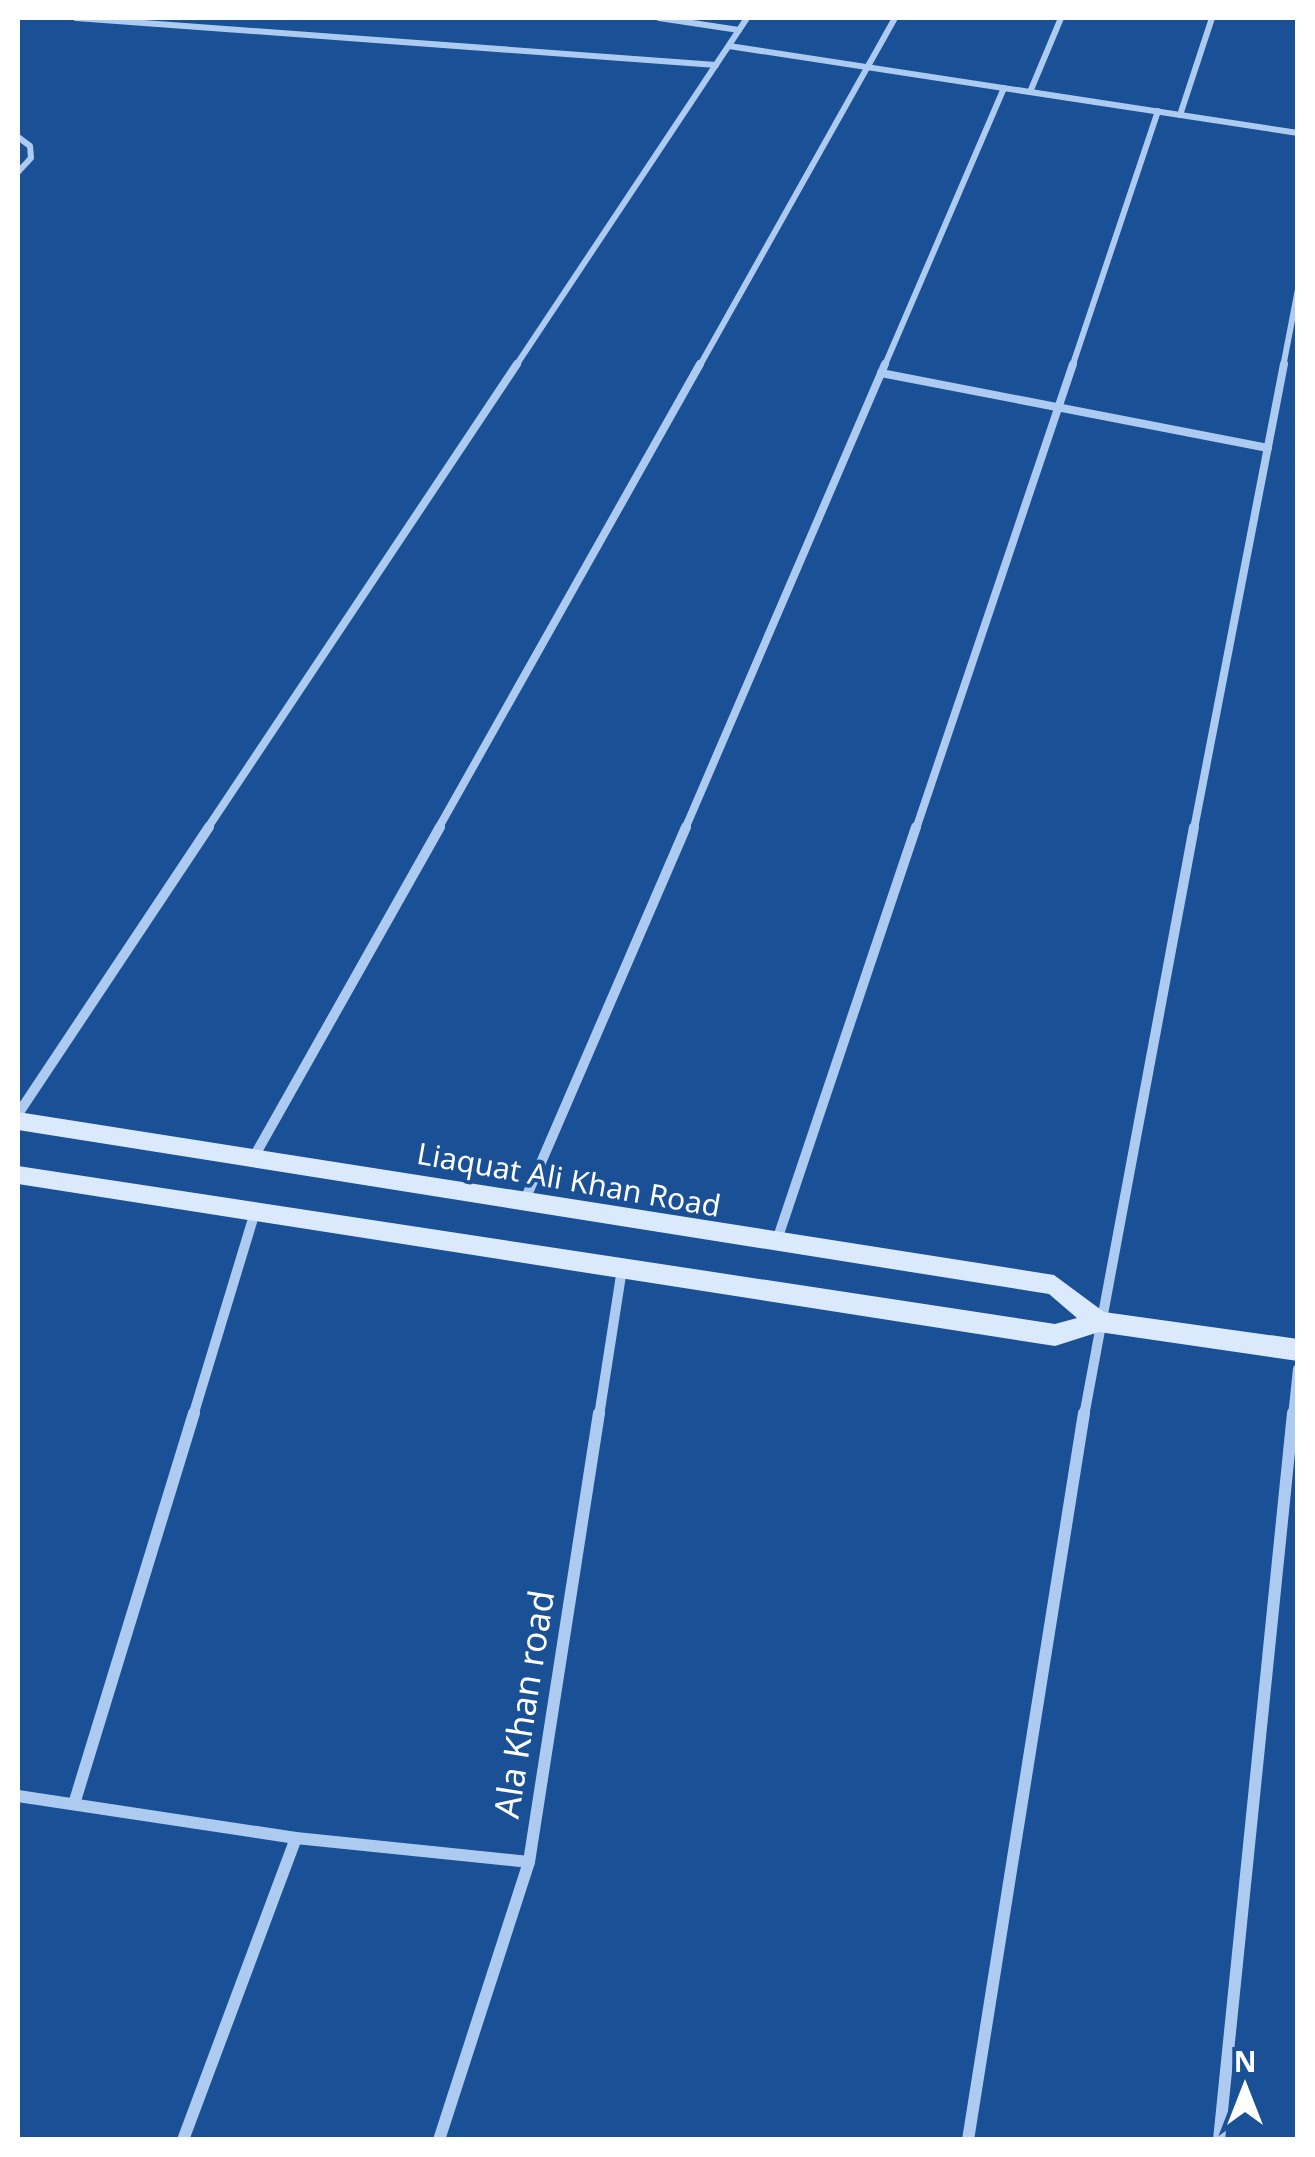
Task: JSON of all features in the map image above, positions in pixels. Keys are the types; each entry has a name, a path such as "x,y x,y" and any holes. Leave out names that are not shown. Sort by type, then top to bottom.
{"main road":[{"name":"Liaquat Ali Khan Road","path":"18,1117 523,1203 1054,1285 1099,1322"},
{"path":"18,1175 1055,1336 1099,1322 1298,1350"}],"street":[{"path":"76,18 716,66"},
{"path":"659,18 739,30"},
{"path":"18,1117 747,18"},
{"path":"255,1155 895,18"},
{"path":"1030,92 1062,18"},
{"path":"1180,115 1212,18"},
{"path":"729,46 1298,133"},
{"path":"523,1203 1004,88"},
{"path":"776,1244 1158,112"},
{"path":"18,138 30,146 31,158 18,172"},
{"path":"968,2140 1099,1322 1298,289"},
{"path":"881,373 1268,448"},
{"path":"74,1804 256,1209"},
{"name":"Ala Khan road","path":"439,2140 529,1862 622,1268"},
{"path":"1220,2140 1298,1369"},
{"path":"18,1796 296,1838 529,1862"},
{"path":"183,2140 296,1838"}]}
